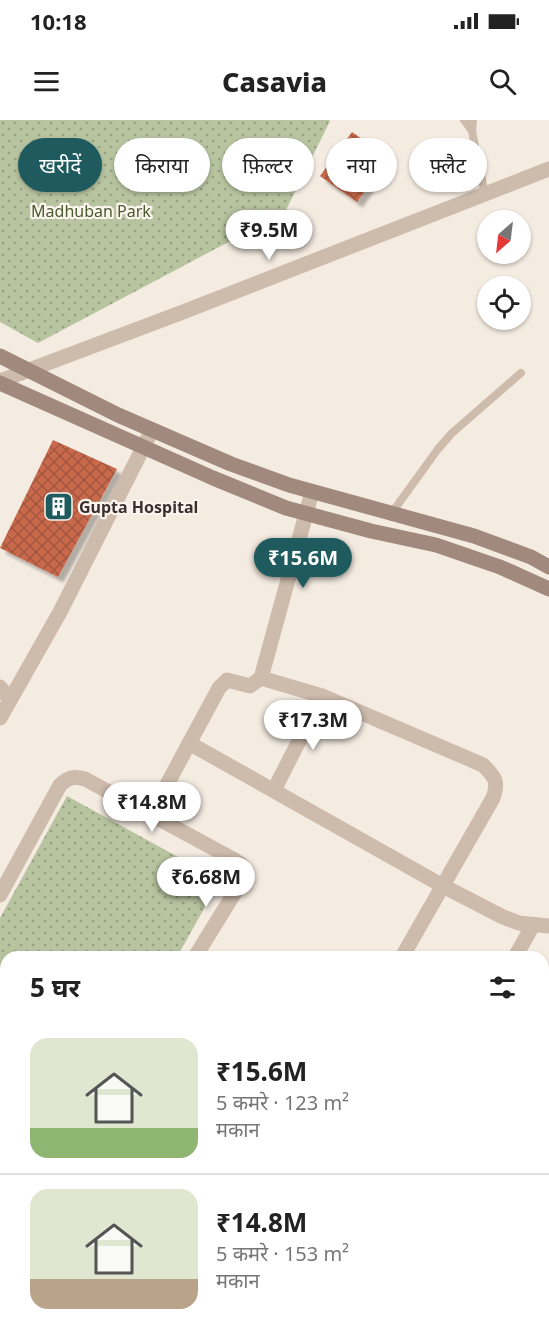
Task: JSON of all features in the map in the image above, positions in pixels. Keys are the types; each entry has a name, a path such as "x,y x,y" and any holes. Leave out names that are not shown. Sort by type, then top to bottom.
{"street":[{"path":"0,382 485,194 547,167"},
{"path":"0,356 118,416 231,464 312,492 474,536 531,557 549,567"},
{"path":"0,382 265,499 371,531 436,545 500,567 549,589"},
{"path":"0,718 60,612 152,429"},
{"path":"151,814 222,683 233,680 250,686 261,678 312,492"},
{"path":"261,678 322,696 483,765 494,776 497,787 494,798 405,951"},
{"path":"0,687 10,700"},
{"path":"274,790 322,696"},
{"path":"189,743 443,886 503,917 519,923 549,926"},
{"path":"0,895 4,878 60,785 67,778 85,779 242,865 243,875 240,884 199,951"},
{"path":"518,951 533,925"}],"lane":[{"path":"464,120 472,131"},
{"path":"473,120 472,131 485,194"},
{"path":"391,514 452,433 521,373"}],"green space":[{"name":"Madhuban Park","path":"0,120 330,121 314,153 314,138 222,138 222,192 295,192 285,212 38,343 0,322"},
{"path":"67,796 220,880 180,951 0,951 0,918"}],"building":[{"path":"352,132 361,138 348,138"},
{"path":"326,168 326,180 320,176"},
{"path":"343,192 364,192 357,202"},
{"name":"Gupta Hospital","path":"53,440 117,469 58,577 0,548"}],"place":[{"name":"Gupta Hospital","path":"58,507"}]}
